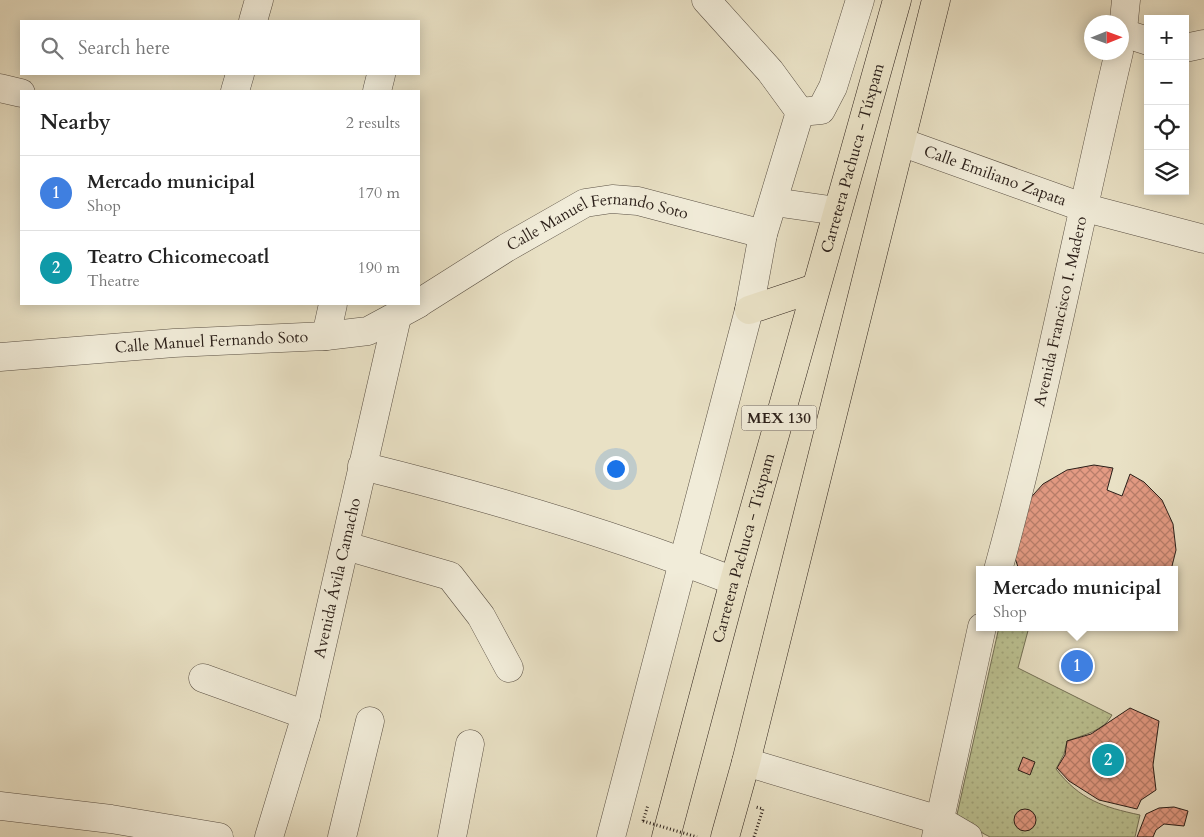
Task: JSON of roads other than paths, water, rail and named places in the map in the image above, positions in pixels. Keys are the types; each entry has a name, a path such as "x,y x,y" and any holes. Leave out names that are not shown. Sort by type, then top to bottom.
{"main road":[{"name":"Carretera Pachuca - Túxpam","path":"666,837 734,581 897,0"},
{"name":"MEX 130","path":"725,837 746,762 936,0"},
{"path":"749,310 815,288"}],"street":[{"path":"253,20 259,0"},
{"path":"706,0 770,71 800,112"},
{"path":"800,112 822,110 833,86 860,0"},
{"name":"Avenida Francisco I. Madero","path":"1126,0 1127,15"},
{"path":"1189,47 1204,44"},
{"name":"Avenida Francisco I. Madero","path":"999,566 1028,462 1082,207 1123,60"},
{"path":"235,90 240,75"},
{"path":"0,88 20,93"},
{"path":"611,837 749,310 763,234 800,112"},
{"name":"Calle Emiliano Zapata","path":"901,142 1082,207 1204,239"},
{"name":"Calle Manuel Fernando Soto","path":"420,302 506,248 585,203 612,199 638,201 763,234"},
{"path":"774,202 838,211"},
{"path":"326,336 333,305"},
{"name":"Calle Manuel Fernando Soto","path":"0,356 174,343 326,336 368,331 411,308"},
{"name":"Avenida Ávila Camacho","path":"269,837 306,715 346,546 362,466 411,308"},
{"path":"362,466 469,492 683,561 734,581"},
{"path":"346,546 450,576 481,616 509,668"},
{"path":"937,829 981,631"},
{"path":"203,678 306,715"},
{"path":"342,837 370,721"},
{"path":"452,837 470,744"},
{"path":"746,762 937,829 968,837"},
{"path":"0,806 109,828 219,837"}],"place":[{"name":"Mercado municipal","path":"1077,666"},
{"name":"Teatro Chicomecoatl","path":"1108,760"}]}
